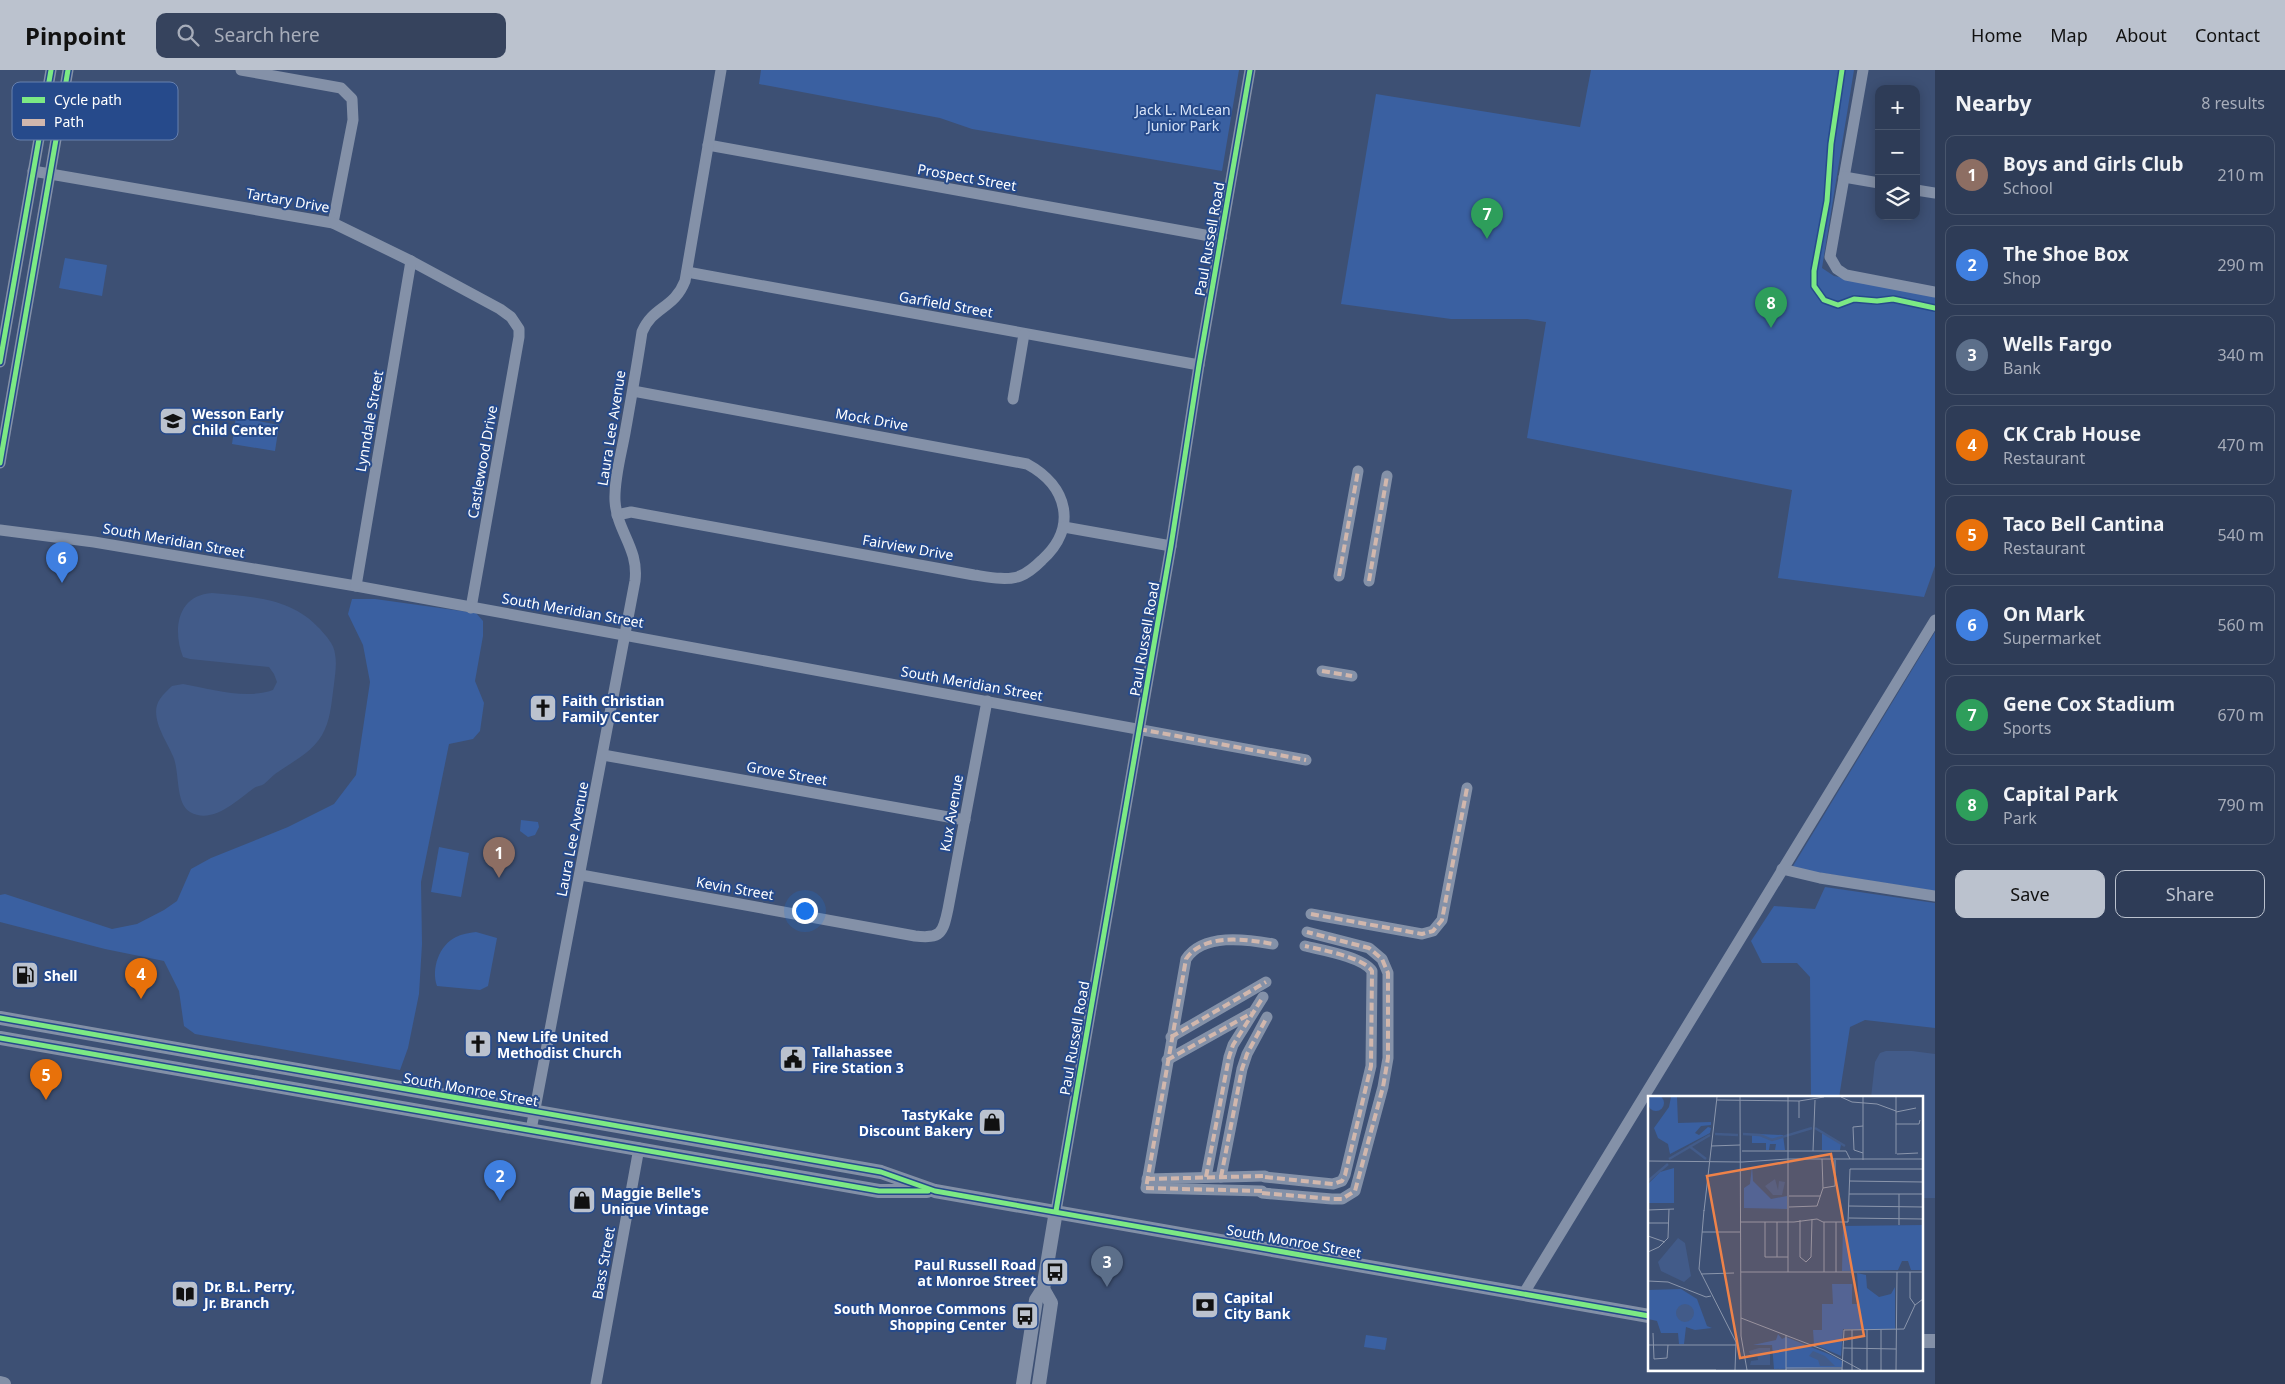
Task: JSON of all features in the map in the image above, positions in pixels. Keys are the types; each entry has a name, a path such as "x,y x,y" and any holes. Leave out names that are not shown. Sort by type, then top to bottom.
{"main road":[{"name":"South Monroe Street","path":"0,1018 852,1166 882,1172 935,1191 1648,1316"},
{"name":"South Monroe Street","path":"0,1038 886,1192 935,1191"},
{"path":"722,1163 725,1144"},
{"path":"830,1182 846,1176 852,1166"},
{"name":"Paul Russell Road","path":"1023,1384 1036,1300 1043,1289 1056,1211"},
{"name":"Paul Russell Road","path":"1039,1384 1051,1303 1043,1289"},
{"path":"1922,1340 1935,1341"},
{"path":"0,1383 4,1384"}],"street":[{"path":"241,70 334,86 348,93 354,104 353,120 333,223"},
{"name":"Laura Lee Avenue","path":"531,1130 626,635 636,567 635,558 617,515 616,485 642,332 646,322 655,312 676,298 681,291 687,272 721,70"},
{"name":"Paul Russell Road","path":"1056,1211 1140,729 1199,365 1250,70"},
{"path":"1863,70 1830,257 1836,269 1846,276 1935,292"},
{"path":"0,362 39,140"},
{"path":"0,464 56,140"},
{"name":"Prospect Street","path":"708,145 1221,238"},
{"name":"Tartary Drive","path":"33,171 333,223 411,261 500,309 511,317 514,322"},
{"path":"1844,177 1875,182"},
{"path":"1920,191 1935,193"},
{"name":"Lynndale Street","path":"356,586 411,261"},
{"name":"Garfield Street","path":"687,272 1199,365"},
{"name":"Castlewood Drive","path":"471,608 519,337 518,329 514,322"},
{"path":"1013,399 1024,334"},
{"name":"Mock Drive","path":"632,391 1027,464 1039,470 1055,486 1062,501 1064,527"},
{"path":"1339,576 1358,471"},
{"path":"1369,581 1387,476"},
{"name":"Fairview Drive","path":"617,515 631,512 974,575 1006,578 1019,576 1040,562 1060,540 1064,527"},
{"path":"1064,527 1171,546"},
{"name":"South Meridian Street","path":"0,530 94,542 356,586 1306,760"},
{"path":"1524,1293 1935,620"},
{"path":"1322,671 1352,676"},
{"name":"Kux Avenue","path":"942,931 948,909 987,701"},
{"name":"Grove Street","path":"603,755 965,820"},
{"path":"1310,914 1422,934 1433,931 1442,920 1467,788"},
{"path":"1782,869 1820,878 1935,896"},
{"name":"Kevin Street","path":"581,875 915,936 929,938 936,936 942,931"},
{"path":"1273,944 1241,940 1213,942 1196,948 1186,960 1182,974 1146,1188 1262,1192 1332,1199 1342,1199 1355,1191 1383,1087 1388,1058 1389,1023 1386,966 1378,953 1369,948 1307,932"},
{"path":"1148,1179 1265,1176 1333,1184 1342,1181 1346,1175 1368,1082 1373,1048 1372,971 1368,966 1340,954 1305,946"},
{"path":"1172,1037 1266,982"},
{"path":"1206,1177 1229,1057 1233,1045 1263,997"},
{"path":"1167,1060 1254,1012"},
{"path":"1221,1177 1242,1069 1247,1054 1267,1017"},
{"name":"Bass Street","path":"596,1384 639,1148"}],"green space":[{"name":"Jack L. McLean Junior Park","path":"761,70 1239,70 1222,171 972,129 940,118 759,84"},
{"path":"1591,70 1854,70 1822,268 1834,276 1935,295 1935,566 1924,597 1778,578 1792,490 1527,438 1546,322 1527,319 1451,319 1341,304 1376,94 1580,127"},
{"path":"65,258 107,265 102,296 59,288"},
{"path":"236,417 279,425 275,451 232,444"},
{"path":"352,599 375,599 476,613 483,621 483,636 475,681 484,703 480,731 473,739 449,744 421,882 422,944 419,994 408,1048 400,1070 195,1034 184,1026 179,991 164,961 105,949 0,922 0,895 5,894 112,929 137,924 177,901 191,869 211,858 288,827 334,804 356,775 370,682 363,645 348,614"},
{"path":"1935,632 1935,891 1796,869 1793,866"},
{"path":"521,820 538,822 539,827 535,835 528,837 520,831"},
{"path":"439,847 469,853 461,897 431,892"},
{"path":"1825,887 1935,903 1935,1028 1865,1020 1850,1027 1839,1096 1811,1096 1810,977 1797,963 1762,963 1751,941 1774,906 1815,909"},
{"path":"476,932 497,938 488,986 480,990 437,986 435,979 436,965 445,946 458,936"},
{"path":"1366,1335 1387,1338 1385,1350 1364,1347"}],"shaded area":[{"path":"212,593 270,600 297,610 309,618 329,640 336,658 336,669 329,718 321,737 316,743 264,784 254,788 224,809 216,813 199,815 190,812 182,802 173,756 157,721 156,713 160,699 172,686 183,684 228,693 251,694 273,690 277,682 269,667 183,657 178,635 181,615 185,607 192,600 201,595"},
{"path":"1886,1051 1912,1051 1935,1054 1935,1198 1922,1198 1922,1096 1871,1096 1875,1062 1880,1053"}],"marked path":[{"path":"1339,576 1358,471"},
{"path":"1369,581 1387,476"},
{"path":"1322,671 1352,676"},
{"path":"1139,729 1306,760"},
{"path":"1311,914 1422,934 1433,931 1442,920 1467,788"},
{"path":"1262,1193 1342,1199 1355,1191 1383,1087 1388,1058 1388,973 1382,959 1369,948 1307,932"},
{"path":"1262,1191 1146,1188 1186,959 1203,945 1214,942 1238,940 1273,944"},
{"path":"1265,1177 1333,1184 1342,1181 1371,1066 1372,971 1367,966 1351,958 1305,946"},
{"path":"1171,1037 1266,982"},
{"path":"1206,1177 1229,1057 1233,1045 1263,997"},
{"path":"1167,1060 1252,1013"},
{"path":"1221,1177 1242,1069 1247,1054 1267,1017"},
{"path":"1147,1179 1265,1176"}],"cycle path":[{"path":"49,82 51,70"},
{"path":"66,82 68,70"},
{"path":"1056,1211 1171,546 1199,365 1250,70"},
{"path":"1842,70 1831,144 1827,201 1814,271 1814,286 1824,300 1838,305 1854,299 1877,301 1893,299 1935,308"},
{"path":"0,362 39,140"},
{"path":"0,463 56,140"},
{"path":"0,1018 881,1172 935,1191 1648,1316"},
{"path":"0,1038 879,1191 928,1191"}],"place":[{"name":"Gene Cox Stadium","path":"1487,239"},
{"name":"Capital Park","path":"1771,328"},
{"name":"Wesson Early Child Center","path":"173,421"},
{"name":"On Mark","path":"62,583"},
{"name":"Faith Christian Family Center","path":"543,708"},
{"name":"Boys and Girls Club","path":"499,878"},
{"name":"Shell","path":"25,975"},
{"name":"CK Crab House","path":"141,999"},
{"name":"New Life United Methodist Church","path":"478,1044"},
{"name":"Tallahassee Fire Station 3","path":"793,1059"},
{"name":"Taco Bell Cantina","path":"46,1100"},
{"name":"TastyKake Discount Bakery","path":"992,1122"},
{"name":"Maggie Belle's Unique Vintage","path":"582,1200"},
{"name":"The Shoe Box","path":"500,1201"},
{"name":"Paul Russell Road at Monroe Street","path":"1055,1272"},
{"name":"Wells Fargo","path":"1107,1287"},
{"name":"Dr. B.L. Perry, Jr. Branch","path":"185,1294"},
{"name":"Capital City Bank","path":"1205,1305"},
{"name":"South Monroe Commons Shopping Center","path":"1025,1316"}]}
